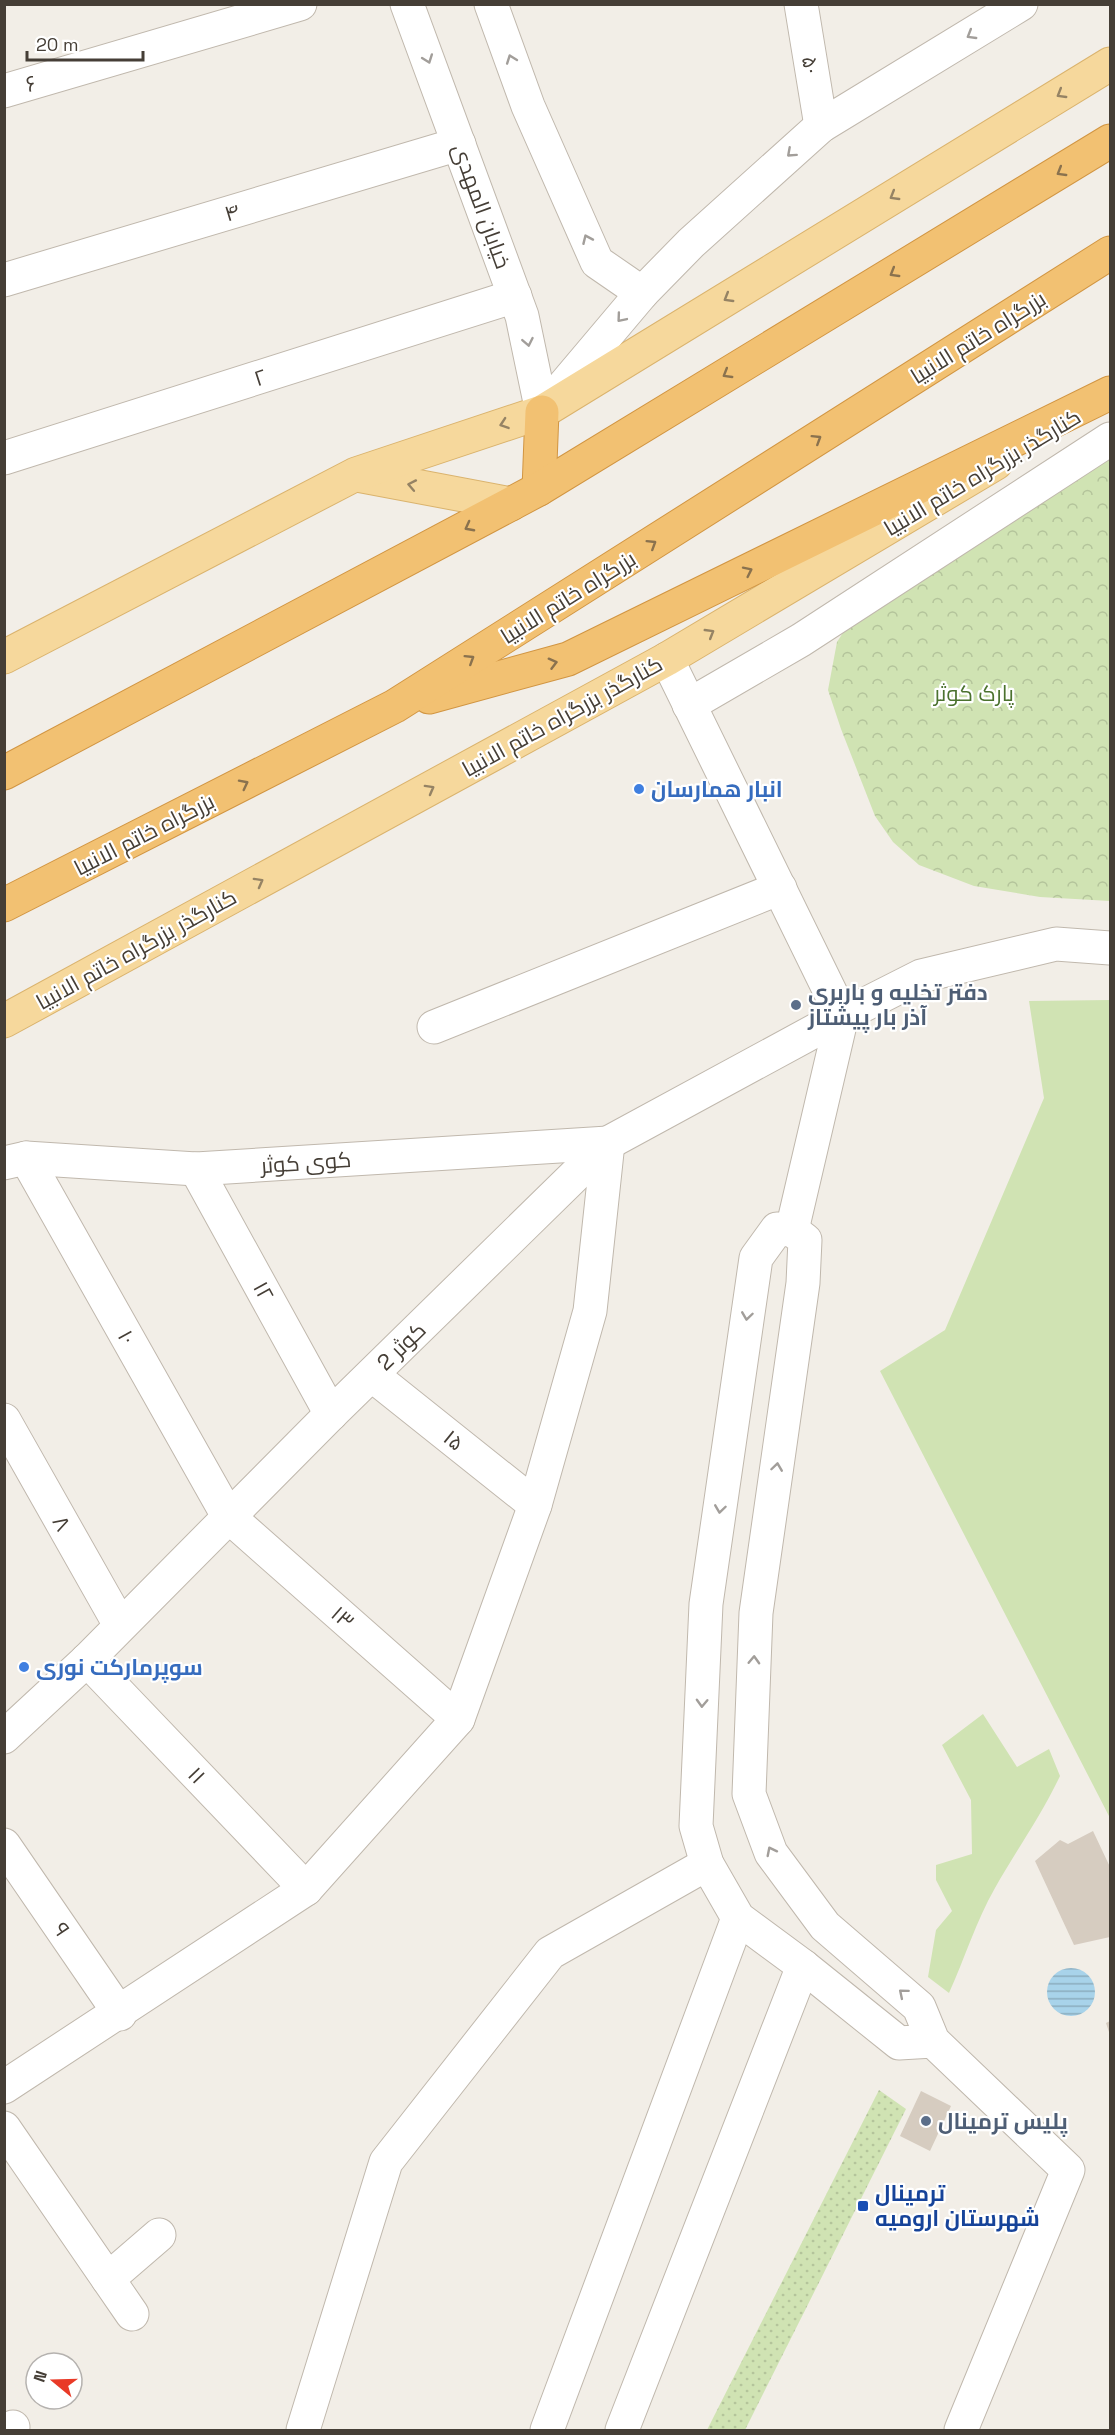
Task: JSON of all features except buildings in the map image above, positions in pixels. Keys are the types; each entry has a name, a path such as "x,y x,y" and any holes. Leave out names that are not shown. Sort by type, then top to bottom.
{"highway":[{"path":"4,773 525,497 1110,141"},
{"name":"بزرگراه خاتم الانبیا","path":"4,905 395,706 1110,254"},
{"path":"395,706 568,659 1110,394"},
{"path":"525,497 542,411"}],"main road":[{"path":"4,657 356,474 542,411 1110,64"},
{"name":"کنارگذر بزرگراه خاتم الانبیا","path":"4,1021 667,659 1110,394"},
{"path":"356,474 525,497"}],"street":[{"name":"۶","path":"4,91 300,4"},
{"name":"خیابان المهدی","path":"407,4 522,316 542,411"},
{"path":"490,4 528,106 597,262 642,293"},
{"name":"۵۰","path":"801,4 821,126"},
{"path":"542,411 642,293 691,243 821,126 1015,6"},
{"name":"۴","path":"4,280 459,144"},
{"name":"۲","path":"4,458 515,296"},
{"path":"689,705 801,640 1110,439"},
{"path":"667,659 842,1016 792,1230"},
{"path":"434,1027 780,888"},
{"name":"کوثر 2","path":"4,1737 87,1660 228,1516 608,1143 842,1016 921,976 1056,944 1110,948"},
{"path":"4,2088 120,2014 306,1889 458,1719 535,1505 590,1311 608,1143"},
{"name":"کوی کوثر","path":"15,1160 196,1169 608,1143"},
{"name":"۱۰","path":"15,1160 228,1516"},
{"name":"۱۲","path":"196,1169 331,1414"},
{"path":"933,2041 899,2043 803,1966 738,1918 706,1863 696,1826 706,1604 756,1258 777,1229 792,1230 805,1240 803,1282 756,1613 749,1794 771,1853 825,1926 919,2007 933,2041 1068,2170 961,2430"},
{"name":"۱۵","path":"372,1375 535,1505"},
{"name":"۸","path":"4,1420 120,1625"},
{"name":"۱۳","path":"228,1516 458,1719"},
{"name":"۱۱","path":"87,1660 306,1889"},
{"name":"۹","path":"4,1845 120,2014"},
{"path":"303,2430 386,2162 550,1953 706,1863"},
{"path":"548,2430 738,1918"},
{"path":"622,2430 803,1966"},
{"path":"4,2128 132,2314"},
{"path":"108,2279 159,2235"}],"green space":[{"name":"پارک کوثر","path":"1110,451 1110,901 1040,897 974,886 919,865 893,842 875,816 841,729 828,690 837,642 857,611"},
{"path":"1110,1000 1110,1818 880,1371 945,1330 1044,1098 1029,1001"},
{"path":"983,1714 1017,1767 1049,1749 1060,1776 988,1901 949,1993 928,1977 936,1930 952,1911 936,1880 936,1865 972,1854 971,1800 942,1745"},
{"path":"879,2090 906,2109 745,2430 707,2430"}],"water":[{"path":"1071,1968 1088,1975 1095,1992 1088,2009 1071,2016 1054,2009 1047,1992 1054,1975"}],"place":[{"name":"انبار همارسان","path":"639,789"},
{"name":"دفتر تخلیه و باربری آذر بار پیشتاز","path":"796,1005"},
{"name":"سوپرمارکت نوری","path":"24,1667"},
{"name":"پلیس ترمینال","path":"926,2121"},
{"name":"ترمینال شهرستان ارومیه","path":"863,2206"}]}
